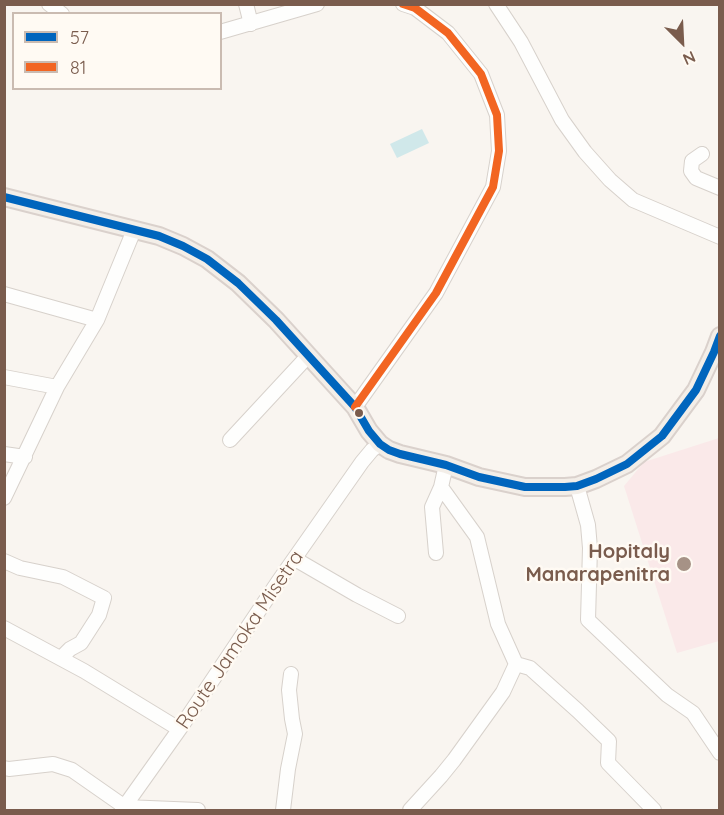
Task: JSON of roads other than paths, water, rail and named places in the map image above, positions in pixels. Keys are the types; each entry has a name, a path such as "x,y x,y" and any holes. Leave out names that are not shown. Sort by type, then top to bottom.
{"main road":[{"path":"4,197 159,236 207,258 222,269 276,320 355,407 369,431 380,444 400,454 446,465 479,477 525,487 577,486 627,464 662,436 696,390 720,336"}],"street":[{"path":"246,4 251,24"},
{"path":"222,31 317,4"},
{"path":"355,407 436,293 493,187 499,151 497,115 481,74 448,33 415,8 403,4"},
{"path":"496,4 521,42 562,120 585,152 610,180 633,200 720,237"},
{"path":"702,154 692,161 691,171 696,178 720,188"},
{"path":"4,498 57,387 97,320 134,230"},
{"path":"4,294 97,320"},
{"path":"230,440 308,356"},
{"path":"4,377 57,387"},
{"name":"Route Jamoka Misetra","path":"123,809 357,469 372,450 380,444"},
{"path":"4,454 25,458"},
{"path":"436,553 432,507 441,487 446,465"},
{"path":"577,486 588,525 590,549 588,620 667,695 693,713 720,753"},
{"path":"410,810 454,760 503,692 516,664 498,624 477,537 441,487"},
{"path":"295,559 398,616"},
{"path":"4,561 21,568 63,577 104,598 99,615 85,638 61,658"},
{"path":"4,628 61,658 179,729"},
{"path":"516,664 531,668 609,741 608,763 654,810"},
{"path":"283,810 295,734 290,690 291,674"},
{"path":"4,768 9,770 53,764 72,770 123,809 198,810"}],"water":[{"path":"422,129 429,143 397,158 390,144"}],"place":[{"name":"Hopitaly Manarapenitra","path":"684,564"}]}
